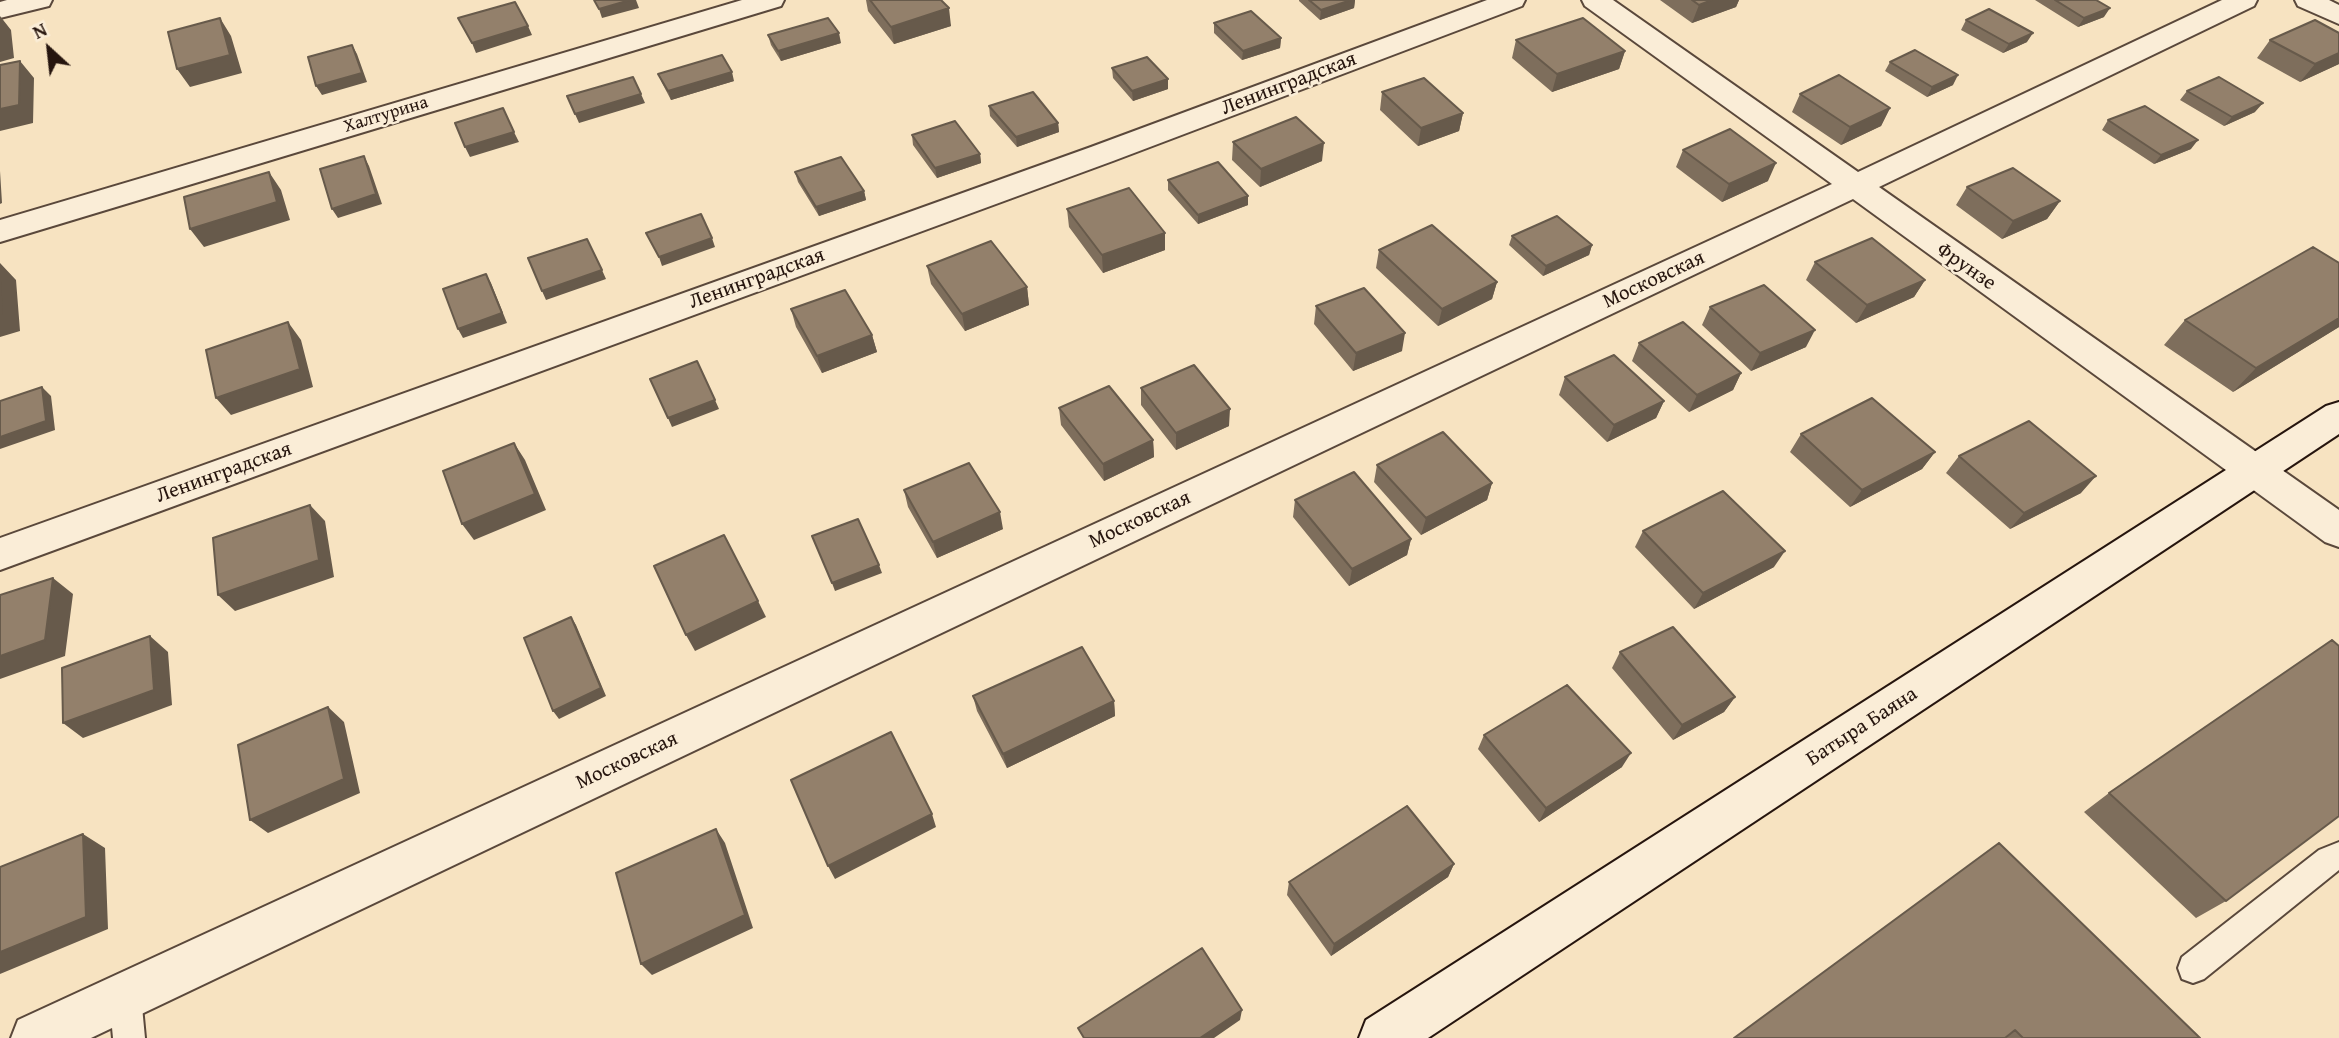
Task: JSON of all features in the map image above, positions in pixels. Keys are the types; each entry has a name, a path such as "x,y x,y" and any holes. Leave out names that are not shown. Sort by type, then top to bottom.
{"street":[{"path":"0,10 39,0"},
{"name":"Халтурина","path":"0,231 771,0"},
{"name":"Ленинградская","path":"0,554 1115,149 1512,0"},
{"name":"Фрунзе","path":"1595,0 1853,187 2339,531"},
{"name":"Московская","path":"36,1038 1853,187 2244,0"},
{"path":"2308,0 2339,16"},
{"name":"Батыра Баяна","path":"1384,1038 2339,416"}],"lane":[{"path":"2193,968 2329,860 2339,856"},
{"path":"125,996 129,1038"}],"building":[{"path":"594,0 630,0 599,9"},
{"path":"870,0 941,0 949,8 891,27"},
{"path":"1309,0 1351,0 1321,10"},
{"path":"1692,0 1712,0 1699,5"},
{"path":"2055,0 2096,0 2110,8 2084,18"},
{"path":"515,2 528,26 472,43 458,18"},
{"path":"1989,9 2033,33 2009,44 1966,20"},
{"path":"1251,11 1281,38 1243,51 1214,23"},
{"path":"220,18 230,55 177,69 168,32"},
{"path":"828,18 839,33 778,51 768,35"},
{"path":"1583,18 1625,51 1557,74 1516,40"},
{"path":"2315,20 2339,33 2339,53 2315,64 2270,40"},
{"path":"352,45 362,73 316,86 308,57"},
{"path":"1915,50 1958,75 1932,87 1890,62"},
{"path":"722,55 732,72 668,91 658,74"},
{"path":"1147,57 1168,79 1132,91 1112,68"},
{"path":"20,61 19,105 0,109 0,65"},
{"path":"1839,75 1890,108 1850,127 1800,94"},
{"path":"633,77 641,94 575,114 567,96"},
{"path":"2219,77 2263,103 2232,117 2187,91"},
{"path":"1424,78 1463,113 1421,128 1382,92"},
{"path":"1033,92 1058,123 1016,137 989,106"},
{"path":"2145,106 2198,140 2161,155 2108,120"},
{"path":"503,108 514,132 465,147 455,123"},
{"path":"1296,117 1324,143 1261,169 1233,142"},
{"path":"955,121 980,154 935,168 912,135"},
{"path":"1730,129 1776,163 1729,184 1683,150"},
{"path":"364,156 376,194 332,209 320,169"},
{"path":"841,157 864,191 816,207 795,172"},
{"path":"1218,162 1248,196 1198,215 1168,180"},
{"path":"2013,168 2060,201 2013,221 1967,187"},
{"path":"269,172 277,202 190,229 184,197"},
{"path":"1129,188 1165,233 1102,255 1067,209"},
{"path":"701,214 712,238 659,257 646,233"},
{"path":"1557,216 1592,245 1546,266 1512,236"},
{"path":"1432,225 1497,282 1442,309 1379,250"},
{"path":"1872,238 1925,280 1867,305 1815,262"},
{"path":"587,239 602,270 542,291 528,258"},
{"path":"991,241 1027,287 962,314 927,266"},
{"path":"2313,247 2339,263 2339,318 2256,368 2185,320"},
{"path":"486,274 502,313 458,329 443,289"},
{"path":"0,280 2,313 0,314"},
{"path":"1764,285 1815,330 1760,353 1710,307"},
{"path":"1364,288 1405,333 1356,353 1316,306"},
{"path":"845,290 872,335 817,356 791,309"},
{"path":"288,322 300,369 216,398 206,350"},
{"path":"1683,322 1741,373 1697,395 1639,343"},
{"path":"1614,355 1664,401 1614,425 1565,377"},
{"path":"697,361 715,400 668,418 650,379"},
{"path":"1194,365 1230,409 1176,433 1141,388"},
{"path":"1109,386 1153,440 1103,464 1059,408"},
{"path":"42,387 46,421 0,437 0,401"},
{"path":"1872,398 1935,452 1862,490 1801,434"},
{"path":"2029,421 2096,476 2024,513 1959,456"},
{"path":"1443,432 1492,483 1426,518 1377,465"},
{"path":"514,443 535,494 462,524 443,471"},
{"path":"969,463 1000,512 933,542 904,490"},
{"path":"1354,472 1411,539 1352,569 1295,500"},
{"path":"1723,491 1785,551 1703,593 1643,531"},
{"path":"310,505 319,560 218,595 213,538"},
{"path":"858,519 879,565 832,583 812,536"},
{"path":"724,535 758,601 686,635 654,566"},
{"path":"53,578 45,640 0,656 0,595"},
{"path":"571,617 601,688 553,711 524,638"},
{"path":"1673,627 1735,697 1682,725 1620,652"},
{"path":"150,636 154,690 63,723 62,668"},
{"path":"2332,640 2339,646 2339,816 2226,901 2109,793"},
{"path":"1082,647 1114,701 1003,754 973,696"},
{"path":"1567,685 1631,753 1546,808 1484,735"},
{"path":"328,707 344,779 250,820 238,745"},
{"path":"891,732 932,814 828,866 791,780"},
{"path":"1407,806 1454,864 1334,944 1289,882"},
{"path":"716,829 745,915 641,964 616,873"},
{"path":"83,834 86,917 0,952 0,867"},
{"path":"1999,843 2200,1038 2023,1038 2015,1030 2005,1038 1734,1038"},
{"path":"1202,948 1242,1010 1200,1038 1084,1038 1078,1028"}]}
